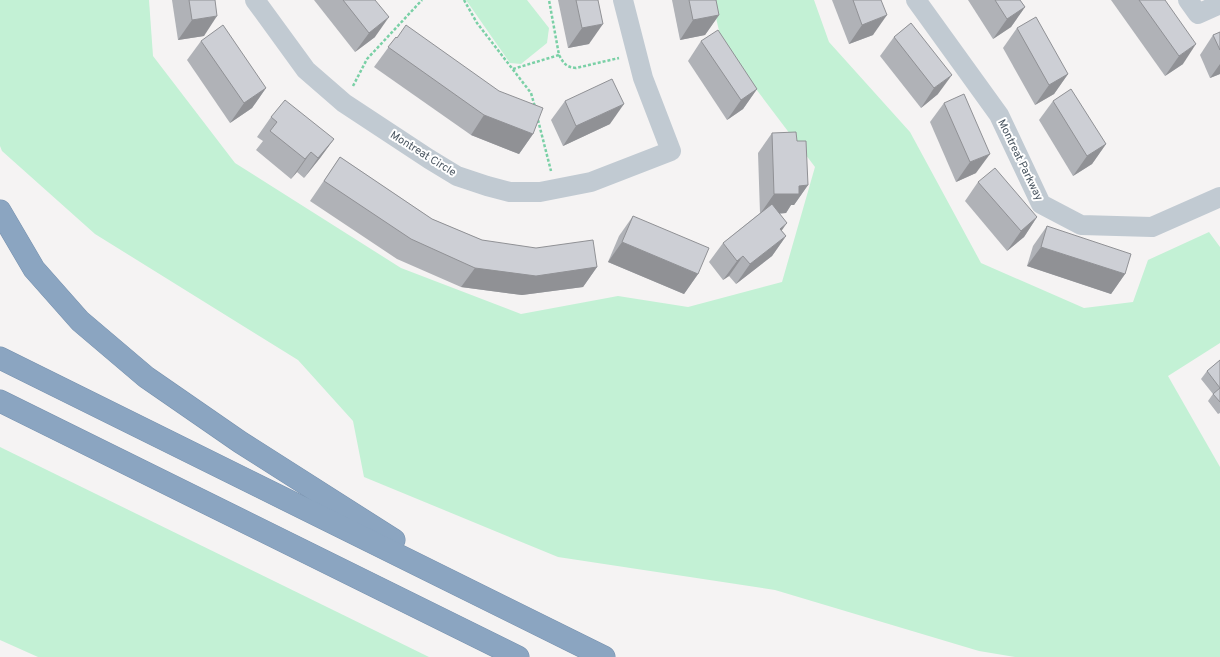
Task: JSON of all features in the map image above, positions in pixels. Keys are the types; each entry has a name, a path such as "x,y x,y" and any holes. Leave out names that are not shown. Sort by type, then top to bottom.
{"highway":[{"path":"0,211 34,269 44,281 80,321 146,377 240,442 491,601"},
{"path":"0,358 604,657"},
{"path":"0,402 518,657"}],"street":[{"name":"Montreat Circle","path":"255,0 306,70 344,103 457,176 510,192 540,192 591,182 671,151 642,78 623,0"},
{"name":"Montreat Parkway","path":"916,0 999,114 1041,204 1081,225 1152,227 1219,200"},
{"path":"1188,0 1198,14 1220,4"}],"path":[{"path":"344,103 367,59 422,0"},
{"path":"464,0 477,23 531,93 535,108"},
{"path":"549,0 559,55 564,63 569,67 576,68 636,55"},
{"path":"513,69 559,55"},
{"path":"537,115 556,189"}],"green space":[{"path":"0,0 149,0 153,56 235,163 401,268 521,314 618,296 688,307 782,282 815,167 722,44 712,0 814,0 829,42 910,132 981,263 1084,308 1133,302 1148,260 1209,232 1220,247 1220,343 1168,376 1220,467 1220,657 1015,657 979,651 775,590 558,557 364,477 353,421 298,360 95,234 2,151 0,146"},
{"path":"466,0 527,0 549,28 547,43 521,64 510,63"},
{"path":"0,447 429,657 38,657 0,640"}],"building":[{"path":"189,0 215,0 217,16 192,20"},
{"path":"343,0 375,0 389,17 369,33"},
{"path":"576,0 598,0 603,24 582,28"},
{"path":"689,0 716,0 719,15 693,20"},
{"path":"853,0 881,0 887,15 862,25"},
{"path":"995,0 1020,0 1025,7 1007,19"},
{"path":"1139,0 1165,0 1196,44 1179,56"},
{"path":"1036,17 1068,74 1049,85 1017,28"},
{"path":"911,23 952,75 934,88 894,37"},
{"path":"223,25 266,88 244,103 201,41"},
{"path":"406,25 499,91 543,108 533,134 484,115 388,47 396,37 397,38"},
{"path":"718,30 757,89 741,100 701,41"},
{"path":"1220,32 1220,50 1213,35"},
{"path":"612,79 624,104 576,126 565,101"},
{"path":"1071,89 1106,144 1087,156 1053,101"},
{"path":"964,94 990,154 970,162 944,103"},
{"path":"285,100 334,139 318,158 311,152 305,159 270,131 277,122 271,117"},
{"path":"796,132 797,141 806,141 808,185 799,186 799,194 774,194 772,133"},
{"path":"340,157 432,219 482,240 536,248 593,240 597,267 536,276 475,268 411,239 324,181"},
{"path":"995,168 1037,217 1021,231 978,182"},
{"path":"772,204 787,223 780,229 786,236 750,264 743,256 737,261 723,243"},
{"path":"633,216 709,248 698,274 622,242"},
{"path":"1047,226 1131,254 1125,274 1041,247"},
{"path":"1220,360 1220,388 1207,371"},
{"path":"1220,388 1220,402 1213,394"}]}
